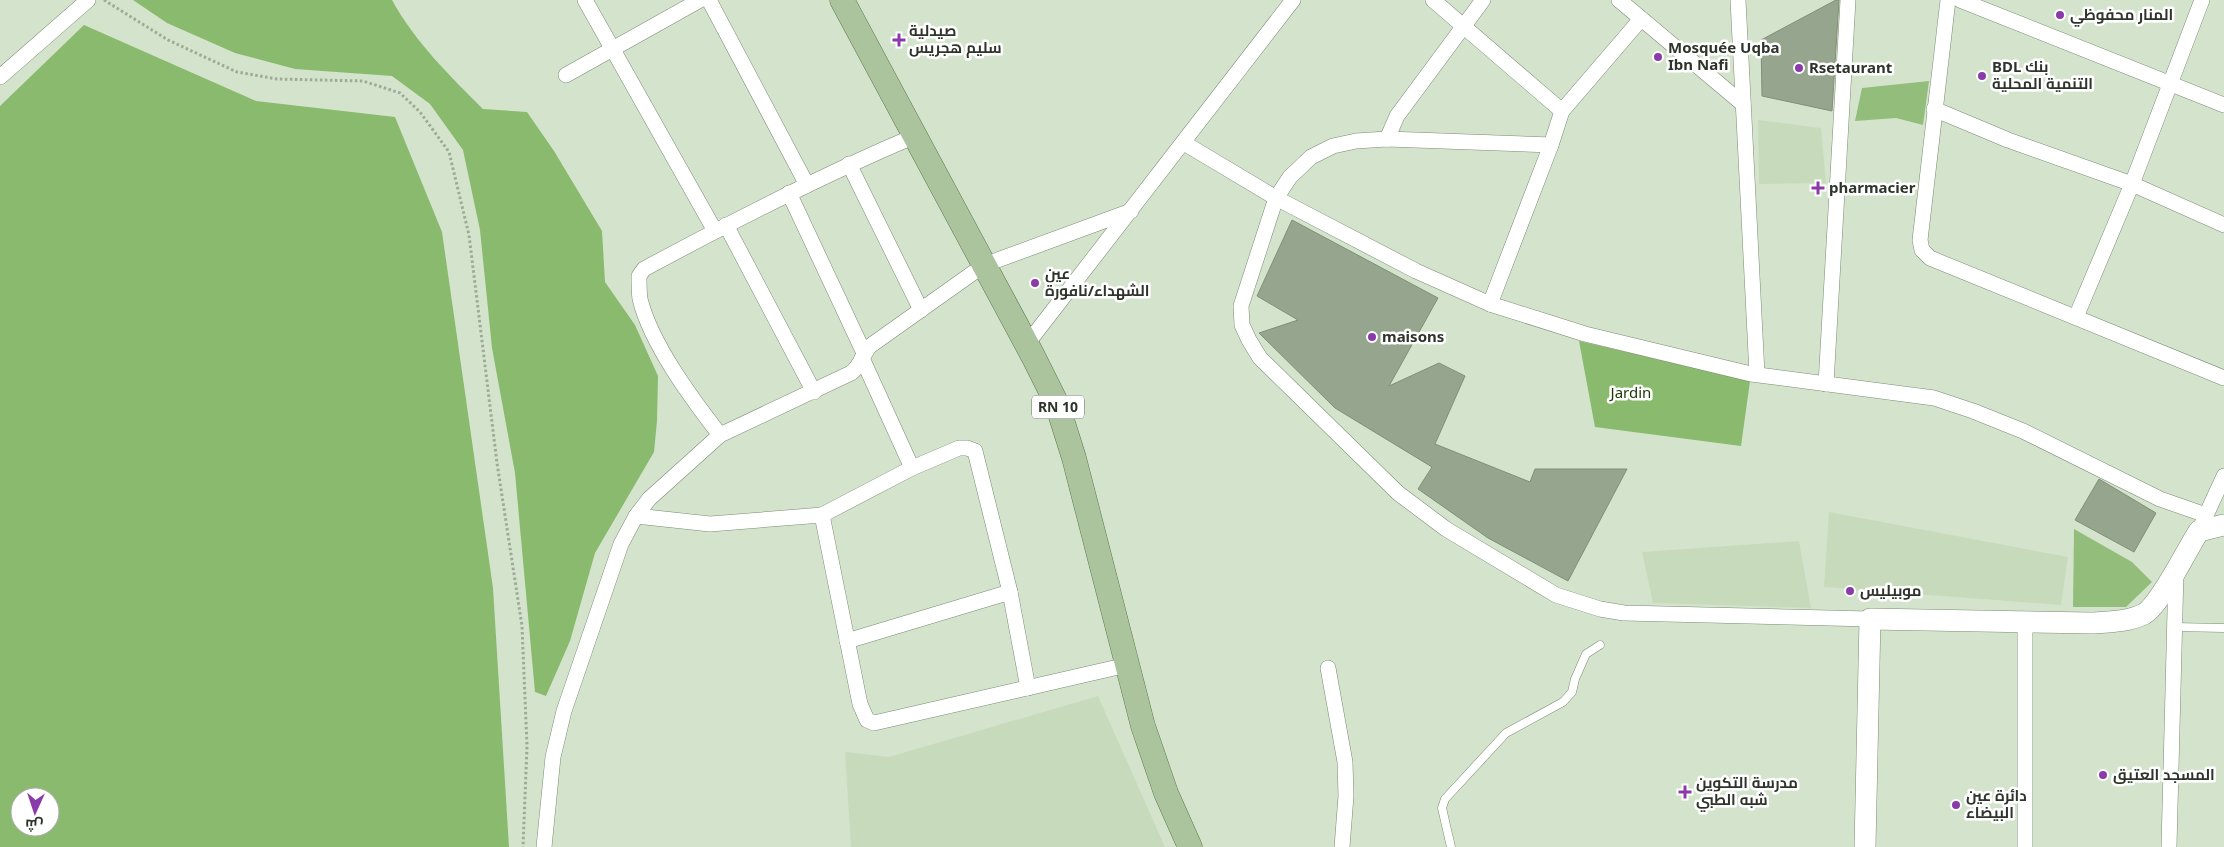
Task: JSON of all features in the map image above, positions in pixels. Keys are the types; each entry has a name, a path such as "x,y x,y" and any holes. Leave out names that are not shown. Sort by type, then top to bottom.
{"main road":[{"name":"RN 10","path":"842,0 1027,344 1057,404 1074,458 1143,726 1166,793 1190,847"}],"street":[{"path":"0,77 88,0"},
{"path":"585,0 612,50 720,228 814,392"},
{"path":"566,75 700,0"},
{"path":"709,0 807,185"},
{"path":"1027,344 1293,0"},
{"path":"1433,0 1562,111"},
{"path":"1387,138 1397,116 1483,0"},
{"path":"1619,0 1744,104"},
{"path":"1738,0 1757,374"},
{"path":"1826,384 1848,0"},
{"path":"1948,0 1920,240 1922,250 1930,258 2224,378"},
{"path":"1960,0 2224,105"},
{"path":"2076,317 2132,184 2202,0"},
{"path":"1490,304 1551,145 1562,111 1641,19"},
{"path":"1934,109 2008,140 2132,184 2224,225"},
{"path":"720,435 689,395 651,328 640,298 639,276 644,269 789,193 849,164 915,136"},
{"path":"1551,145 1387,138 1356,141 1333,146 1319,154 1290,177 1276,198 1241,306 1242,325 1248,340 1260,358 1398,493 1446,529 1556,595 1600,609 1624,613 1870,620 2121,621 2144,613 2157,600 2176,568 2209,524 2224,476"},
{"path":"1184,143 1276,198 1416,271 1490,304 1585,334 1664,354 1757,374 1934,398 2023,431 2209,524"},
{"path":"849,164 921,310"},
{"path":"789,193 912,468"},
{"path":"544,847 554,757 564,710 621,544 636,516 649,499 720,435 851,373 859,367 863,355 870,346 984,265 1131,211"},
{"path":"636,516 710,524 822,515 912,468 960,448 975,451 1010,592 1028,688"},
{"path":"822,515 860,704 867,720 874,723 1127,665"},
{"path":"2169,847 2176,568"},
{"path":"847,641 1010,592"},
{"path":"1865,847 1870,620"},
{"path":"2025,622 2025,847"},
{"path":"1328,668 1345,762 1346,796 1342,847"}],"lane":[{"path":"2174,627 2224,628"},
{"path":"1451,847 1442,808 1445,799 1506,733 1563,702 1572,692 1575,679 1586,654 1600,645"}],"path":[{"path":"104,0 168,40 237,72 276,79 362,81 400,93 420,112 449,152 469,235 497,462 522,626 527,746 522,847"}],"shaded area":[{"path":"1758,120 1821,128 1826,183 1759,184"},
{"path":"1829,512 2068,557 2061,605 1824,587"},
{"path":"1799,541 1811,608 1653,603 1642,552"},
{"path":"1098,696 1165,847 851,847 845,752 889,757"}],"green space":[{"path":"133,0 392,0 422,44 483,109 527,112 554,151 602,231 605,282 635,325 658,376 654,452 595,553 570,641 546,696 535,692 515,473 492,348 480,230 463,150 430,104 392,76 295,69 235,53 167,23"},
{"path":"84,25 256,101 395,117 442,232 493,588 509,847 0,847 0,106"},
{"path":"1929,81 1923,125 1896,118 1855,121 1862,88"},
{"name":"Jardin","path":"1579,341 1691,367 1751,374 1741,446 1595,427"},
{"path":"2074,529 2132,562 2152,582 2126,607 2073,607"}],"building":[{"name":"Rsetaurant","path":"1839,0 1832,111 1762,96 1761,40"},
{"path":"1292,220 1438,298 1389,386 1439,363 1465,376 1435,444 1530,482 1535,469 1627,469 1568,581 1488,538 1418,489 1432,467 1335,408 1259,333 1298,320 1257,296"},
{"path":"2099,479 2156,513 2134,552 2075,520"}],"place":[{"name":"المنار محفوظي","path":"2060,15"},
{"name":"صيدلية سليم هجريس","path":"899,40"},
{"name":"Mosquée Uqba Ibn Nafi","path":"1658,57"},
{"name":"Rsetaurant","path":"1799,68"},
{"name":"BDL بنك التنمية المحلية","path":"1982,76"},
{"name":"pharmacier","path":"1818,188"},
{"name":"عين الشهداء/نافورة","path":"1035,283"},
{"name":"maisons","path":"1372,337"},
{"name":"موبيليس","path":"1850,591"},
{"name":"المسجد العتيق","path":"2103,775"},
{"name":"مدرسة التكوين شبه الطبي","path":"1685,792"},
{"name":"دائرة عين البيضاء","path":"1956,805"}]}
